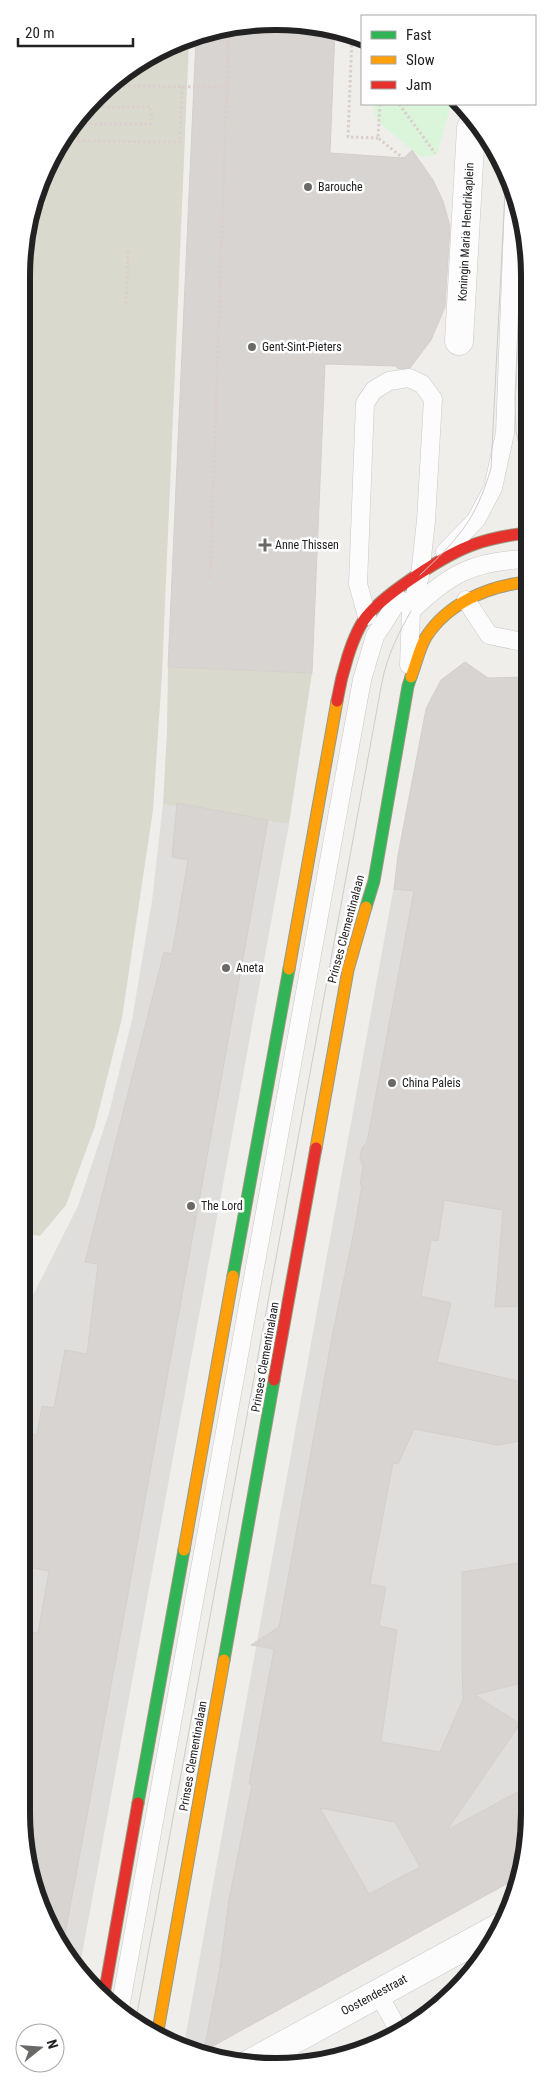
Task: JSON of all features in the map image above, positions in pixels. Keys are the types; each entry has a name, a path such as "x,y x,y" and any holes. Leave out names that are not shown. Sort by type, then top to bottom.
{"street":[{"name":"Koningin Maria Hendrikaplein","path":"459,341 471,128"},
{"path":"105,1989 341,677 348,653 359,629 367,616 390,594 447,557 474,544 521,534"},
{"path":"408,686 426,638 450,610 483,591 521,582"},
{"name":"Prinses Clementinalaan","path":"158,2028 348,970 374,881 408,686"},
{"name":"Oostendestraat","path":"261,2057 489,1933"}],"lane":[{"path":"121,2003 362,680 375,636 398,600 420,575 476,520 493,488 505,433 513,214"},
{"path":"367,616 358,584 365,403 374,390 389,381 409,378 422,384 433,399 426,521 420,575 411,611 408,686"},
{"path":"411,611 434,589 451,577 481,565 521,559"},
{"path":"466,600 489,635 521,642"},
{"path":"378,1993 395,2024"}],"path":[{"path":"210,578 229,35"},
{"path":"352,42 348,137 378,138 402,158"},
{"path":"120,86 227,87"},
{"path":"79,129 78,141 180,142 182,86"},
{"path":"378,138 380,105"},
{"path":"400,105 437,155"},
{"path":"83,124 151,124 151,107 97,107"},
{"path":"126,304 128,251"}],"shaded area":[{"path":"189,46 162,674 153,810 122,1018 95,1126 66,1205 40,1236 30,1234 30,276 32,243 38,212 55,167 81,126 102,102 139,71 167,55"},
{"path":"466,662 484,678 521,677 521,1812 519,1845 511,1881 221,2041 205,2048 185,2039 426,709 432,695 441,686 439,682"},
{"path":"168,667 312,673 289,824 163,804"},
{"path":"177,803 289,824 81,1962 55,1921 38,1876 32,1845 30,1812 30,1301 78,1206 109,1113 132,1020 152,901 163,804"},
{"path":"426,2006 412,2017 384,2033 359,2043"}],"green space":[{"path":"372,105 451,105 437,155 421,157 377,121"}],"building":[{"name":"Gent-Sint-Pieters","path":"276,30 308,32 335,37 330,153 404,158 412,150 433,180 443,201 450,226 445,307 431,340 410,368 398,369 396,366 325,364 312,673 168,667 196,43 212,38 243,32"},
{"path":"465,662 488,678 521,677 521,1306 495,1307 503,1210 444,1200 438,1241 431,1240 421,1296 451,1303 437,1362 521,1382 521,1441 498,1445 414,1429 398,1464 393,1463 370,1584 386,1587 379,1626 397,1630 381,1742 440,1752 464,1697 462,1572 521,1563 521,1683 475,1695 520,1724 447,1830 521,1790 519,1845 511,1881 208,2049 205,2048 220,1968 229,1900 252,1785 249,1784 274,1649 251,1645 279,1627 333,1332 355,1226 362,1185 360,1185 363,1166 360,1159 362,1148 367,1142 414,891 394,889 398,855 426,709 441,680","holes":["320,1808 395,1822 420,1867 369,1894"]},
{"path":"177,803 268,820 64,1937 55,1921 43,1891 32,1845 30,1812 30,1638 31,1632 38,1633 49,1571 30,1567 30,1434 37,1435 42,1406 54,1408 65,1350 87,1354 98,1264 85,1262 164,952 172,954 188,860 172,857"}],"tram line":[{"path":"420,575 464,528 479,502 491,468 505,190"},
{"path":"520,265 515,399 516,431 521,453"},
{"path":"137,2015 382,682 394,645 411,611"}],"traffic: fast":[{"path":"366,907 374,881 411,677"},
{"path":"233,1276 289,969"},
{"path":"224,1660 274,1380"},
{"path":"138,1803 184,1550"}],"traffic: slow":[{"path":"411,677 426,637 446,615 470,598 484,592 521,583"},
{"path":"289,969 337,701"},
{"path":"316,1148 348,970 366,907"},
{"path":"184,1550 233,1276"},
{"path":"158,2028 224,1660"}],"traffic: jam":[{"path":"337,701 344,668 352,644 367,616 376,606 402,585 463,549 494,538 521,534"},
{"path":"274,1380 316,1148"},
{"path":"105,1989 138,1803"}],"place":[{"name":"Barouche","path":"308,187"},
{"name":"Gent-Sint-Pieters","path":"252,347"},
{"name":"Anne Thissen","path":"265,545"},
{"name":"Aneta","path":"226,968"},
{"name":"China Paleis","path":"392,1083"},
{"name":"The Lord","path":"191,1206"}]}
